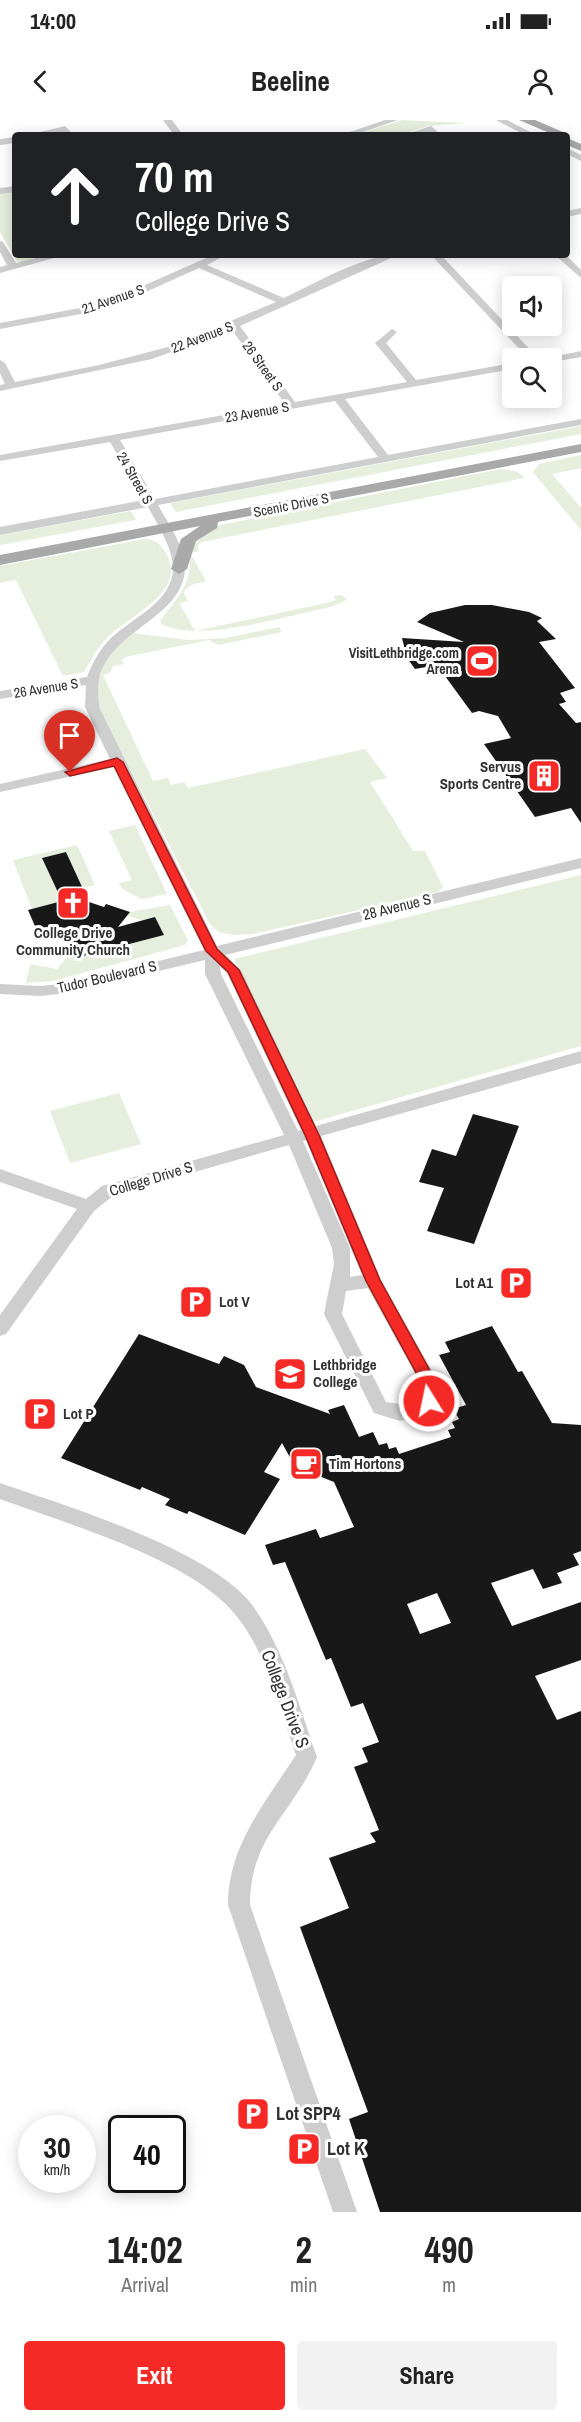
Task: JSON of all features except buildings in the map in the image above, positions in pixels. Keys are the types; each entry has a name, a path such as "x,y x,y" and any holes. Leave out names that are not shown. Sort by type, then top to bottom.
{"main road":[{"path":"521,120 547,132"},
{"path":"525,120 556,132"},
{"path":"551,120 581,134"},
{"name":"Scenic Drive S","path":"0,560 161,523 581,437"},
{"name":"Scenic Drive S","path":"0,548 357,492 581,448"},
{"path":"179,569 189,538 202,529 357,492"}],"street":[{"path":"167,120 177,132"},
{"path":"355,132 394,120"},
{"path":"500,120 526,132"},
{"path":"48,132 65,129 68,132"},
{"path":"0,244 14,268"},
{"path":"0,270 49,258"},
{"name":"21 Avenue S","path":"0,326 82,310 124,298 214,258"},
{"name":"22 Avenue S","path":"0,388 147,357 197,341 234,326 282,301 386,258"},
{"path":"439,258 524,348"},
{"path":"564,258 579,271"},
{"path":"199,265 282,301"},
{"name":"26 Street S","path":"234,326 292,406"},
{"path":"392,332 380,343 414,384"},
{"path":"562,357 581,354"},
{"path":"0,363 12,386"},
{"name":"23 Avenue S","path":"0,458 502,368"},
{"path":"338,398 385,459"},
{"name":"Scenic Drive S","path":"0,531 581,422"},
{"name":"24 Street S","path":"113,438 161,523"},
{"path":"161,523 174,546 179,569 177,579 166,598 119,635 105,651 91,681 93,707 117,762 212,951 233,970 312,1135 373,1281 429,1384 429,1401 412,1413 396,1413 380,1408 333,1314 333,1299 344,1257 294,1139 213,974 212,951"},
{"name":"26 Avenue S","path":"0,695 63,683 91,681"},
{"path":"0,788 117,762"},
{"name":"28 Avenue S","path":"212,951 581,863"},
{"name":"Tudor Boulevard S","path":"0,989 41,992 67,988 212,951"},
{"name":"College Drive S","path":"0,1329 88,1206 100,1194 118,1185 312,1135 581,1057"},
{"path":"0,1175 88,1206"},
{"path":"338,1285 373,1281"},
{"name":"College Drive S","path":"0,1491 161,1554 214,1582 243,1608 266,1648 308,1757 253,1840 239,1879 239,1905 345,2212"}],"green space":[{"path":"402,120 465,123 429,126 408,132 364,132"},
{"path":"12,192 12,252 0,232 0,194"},
{"path":"15,258 41,258 22,263"},
{"path":"581,426 581,434 176,512 170,503"},
{"path":"581,455 581,468 552,474 581,508 581,530 533,472 539,464"},
{"path":"501,469 518,472 525,478 201,542 198,544 198,551 190,553 206,581 191,585 183,592 188,601 179,603 195,631 177,629 162,624 160,621 184,588 190,570 189,548 210,527"},
{"path":"131,511 136,520 0,545 0,535"},
{"path":"145,539 160,545 171,565 170,579 163,591 104,641 84,672 63,676 16,580 0,583 0,566"},
{"path":"342,595 347,600 330,607 244,626 196,631 331,602 336,600 333,596"},
{"path":"279,627 282,632 218,645 209,640 125,657 122,660 124,664 113,666 110,673 103,675 153,781 168,778 171,785 184,782 188,788 365,749 387,778 370,782 413,851 425,851 443,887 438,892 253,934 234,935 219,932 210,924 101,713 98,701 98,678 115,650 133,633 188,640 226,638"},
{"path":"135,825 167,894 142,899 122,889 119,883 132,880 109,831"},
{"path":"77,845 95,885 83,888 66,852 43,858 62,901 32,909 13,860"},
{"path":"581,875 581,1046 313,1122 234,959"},
{"path":"170,905 188,940 185,945 53,981 26,983 30,964 57,969 72,952 83,956 164,935 155,918 143,921 127,915 130,912"},
{"path":"119,1093 141,1144 70,1163 50,1111"}],"place":[{"name":"VisitLethbridge.com Arena","path":"482,661"},
{"name":"Servus Sports Centre","path":"544,776"},
{"name":"College Drive Community Church","path":"73,903"},
{"name":"Lot A1","path":"516,1283"},
{"name":"Lot V","path":"196,1302"},
{"name":"Lethbridge College","path":"290,1374"},
{"name":"Lot P","path":"40,1414"},
{"name":"Tim Hortons","path":"306,1464"},
{"name":"Lot SPP4","path":"253,2114"},
{"name":"Lot K","path":"304,2149"}],"route":[{"path":"70,772 117,762 212,951 233,970 312,1135 373,1281 427,1378 430,1391 429,1401"}]}
